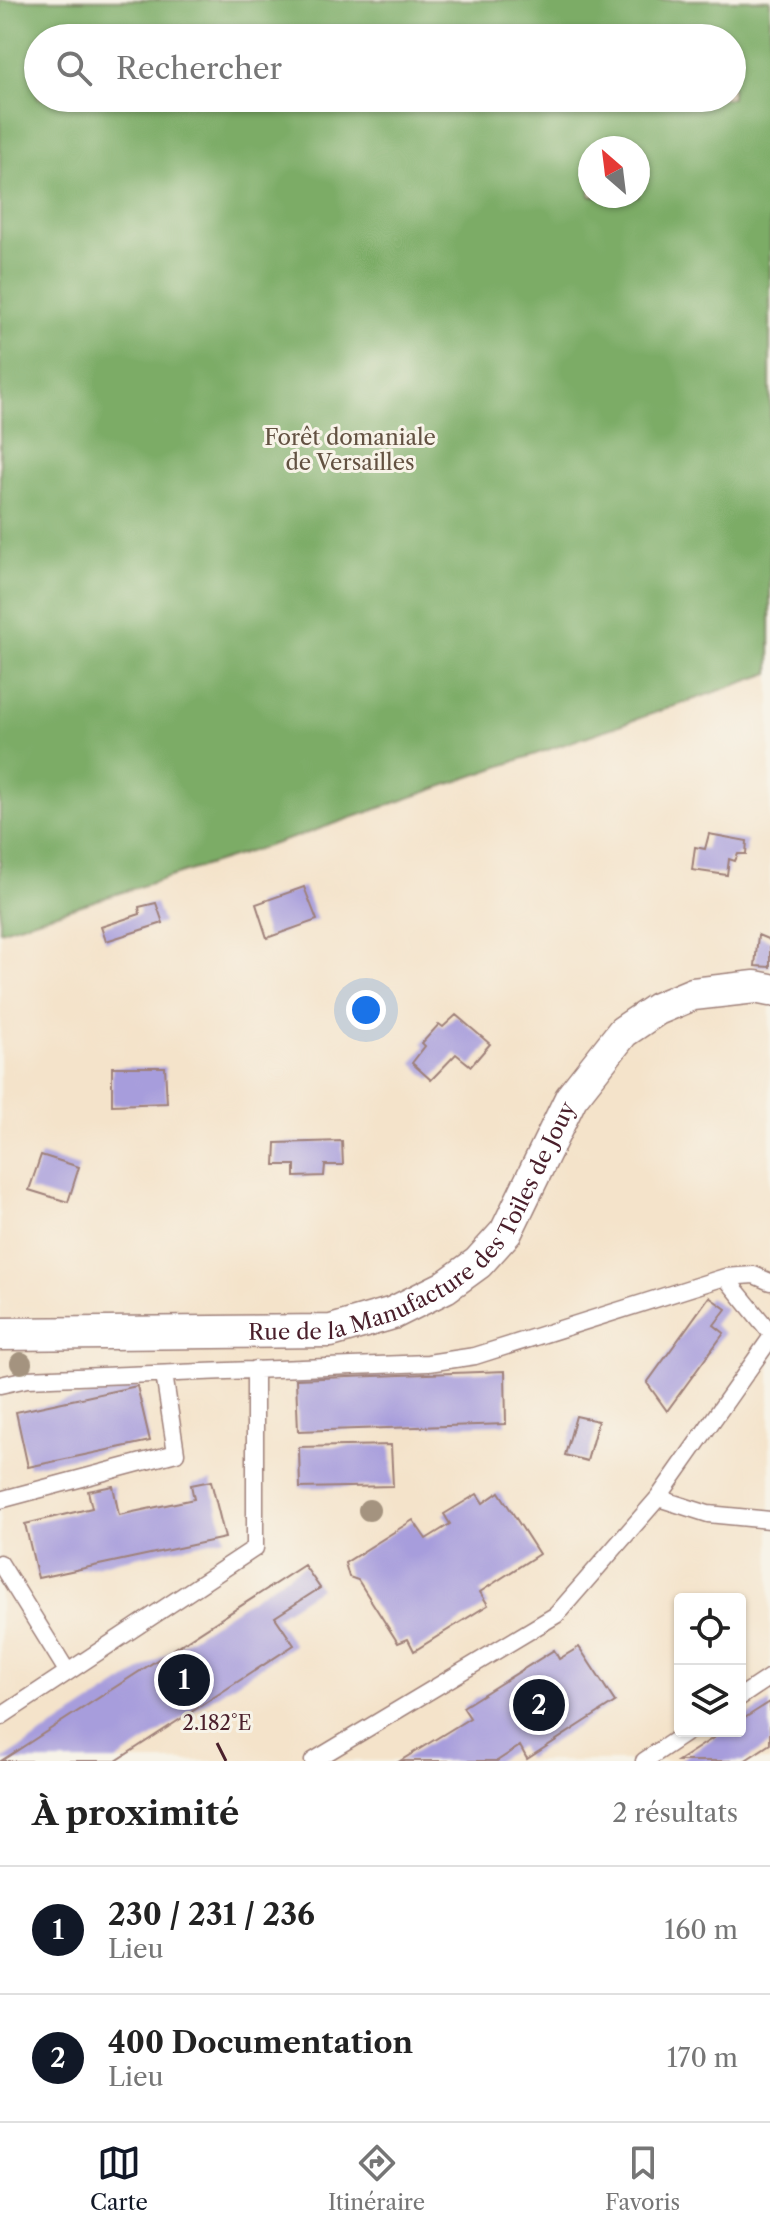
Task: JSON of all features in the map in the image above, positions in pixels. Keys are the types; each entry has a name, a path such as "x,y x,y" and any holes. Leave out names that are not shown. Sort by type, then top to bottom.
{"street":[{"name":"Rue de la Manufacture des Toiles de Jouy","path":"0,1334 331,1331 393,1313 445,1287 478,1263 506,1232 571,1098 623,1032 657,1009 693,994 755,987 770,990"}],"lane":[{"path":"0,1385 27,1379 428,1363 475,1356 725,1277 754,1275 770,1282"},
{"path":"725,1277 770,1332"},
{"path":"313,1761 556,1615 658,1498 770,1339"},
{"path":"0,1717 255,1548 255,1369"},
{"path":"0,1500 176,1453 164,1374"},
{"path":"658,1498 708,1514 770,1520"},
{"path":"0,1563 67,1671"},
{"path":"746,1693 770,1677"},
{"path":"644,1761 680,1737"}],"green space":[{"name":"Forêt domaniale de Versailles","path":"0,0 770,0 770,673 299,836 0,931"}],"building":[{"path":"709,834 747,841 746,854 738,854 735,861 729,859 727,875 692,870 695,847 705,849"},
{"path":"304,887 317,920 267,938 256,904"},
{"path":"156,903 163,923 106,941 101,927 140,914 139,907"},
{"path":"758,935 770,940 770,967 755,966"},
{"path":"456,1015 490,1044 471,1066 456,1054 431,1080 412,1063 425,1046 422,1043 439,1024 443,1027"},
{"path":"112,1067 165,1067 167,1103 112,1105"},
{"path":"342,1141 343,1165 325,1165 324,1176 295,1177 295,1165 275,1165 276,1143"},
{"path":"41,1155 79,1167 68,1202 29,1190"},
{"path":"709,1297 726,1309 714,1325 724,1333 667,1411 647,1383"},
{"path":"505,1371 506,1424 298,1431 296,1379"},
{"path":"137,1386 150,1441 28,1467 16,1412"},
{"path":"576,1416 598,1421 587,1461 565,1455"},
{"path":"391,1445 393,1486 300,1488 299,1447"},
{"path":"211,1481 225,1538 38,1578 25,1524 92,1508 88,1491 113,1486 119,1515 194,1499 191,1485"},
{"path":"499,1492 539,1554 480,1592 488,1605 414,1651 408,1639 398,1643 358,1580 349,1577 345,1563 413,1520 426,1539 450,1524 444,1514 477,1494 483,1503"},
{"path":"304,1565 320,1588 275,1617 294,1645 116,1761 1,1761"},
{"path":"579,1647 615,1702 527,1759 520,1746 497,1761 400,1761 470,1718 463,1707 554,1650 559,1659"},
{"path":"770,1702 770,1744 744,1761 678,1761 715,1737 746,1737 746,1717"}],"place":[{"name":"230 / 231 / 236","path":"184,1680"},
{"name":"400 Documentation","path":"539,1705"}]}
